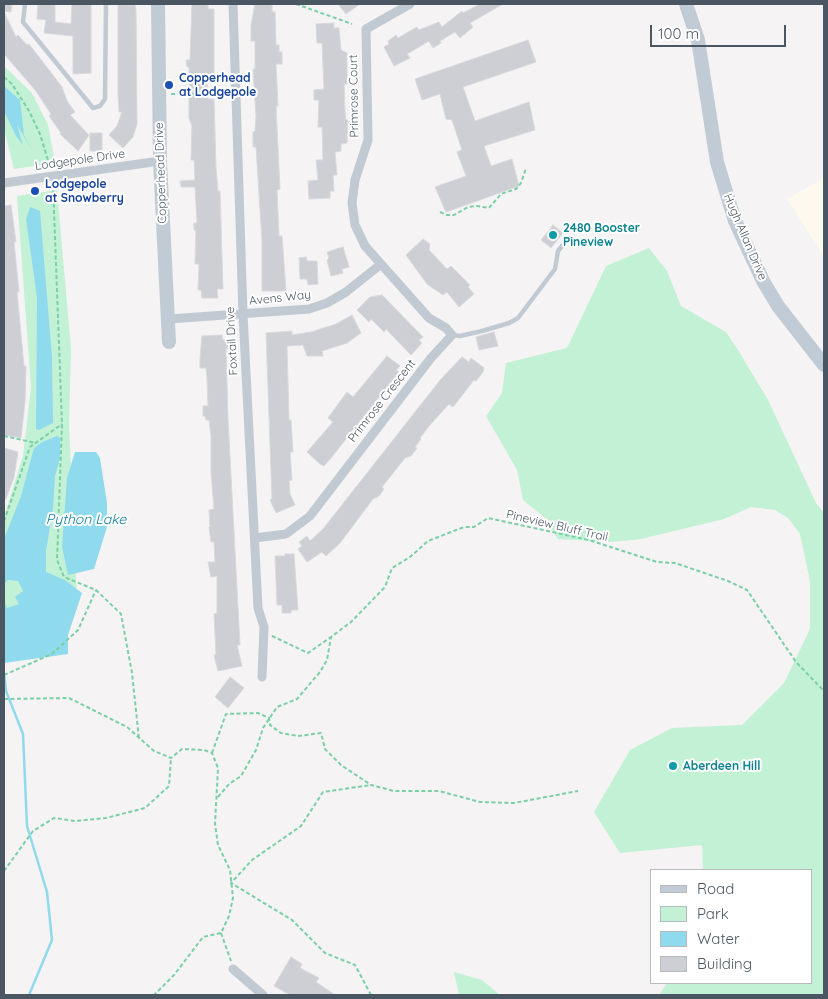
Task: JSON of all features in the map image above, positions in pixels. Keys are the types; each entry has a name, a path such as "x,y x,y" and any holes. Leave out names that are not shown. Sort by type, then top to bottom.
{"main road":[{"name":"Copperhead Drive","path":"158,4 160,161 169,342"},
{"name":"Hugh Allan Drive","path":"686,4 698,40 718,162 735,221 763,282 778,306 824,365"}],"street":[{"name":"Foxtail Drive","path":"233,4 254,538 258,608 264,632 262,677"},
{"name":"Primrose Court","path":"381,264 365,246 355,225 352,203 354,180 368,140 366,29 410,4"},
{"name":"Lodgepole Drive","path":"4,183 160,161"},
{"name":"Avens Way","path":"169,319 308,309 328,303 346,292 381,264"},
{"path":"381,264 429,318 446,328 452,335"},
{"name":"Primrose Crescent","path":"254,538 286,534 310,516 431,358 452,335"},
{"path":"233,969 263,995"}],"lane":[{"path":"24,4 23,22 93,108 100,106 104,99 106,4"},
{"path":"452,335 460,336 482,331 516,320 555,269 558,251 566,241"}],"path":[{"path":"296,4 352,24"},
{"path":"4,77 12,84 29,111 40,134 50,167"},
{"path":"159,95 226,94"},
{"path":"440,212 454,215 477,206 489,208 501,194 516,189 521,183 526,168"},
{"path":"53,184 62,424 57,560 64,576 96,590 121,614 132,672 139,739"},
{"path":"4,521 30,447 62,424"},
{"path":"4,436 37,443"},
{"name":"Pineview Bluff Trail","path":"264,632 308,653 351,622 385,587 392,568 410,557 428,541 464,527 474,527 488,518 588,540 657,562 675,563 728,581 746,590 796,662 824,691"},
{"path":"4,675 52,654 78,630 96,590"},
{"path":"218,797 229,784 242,776 256,750 269,718 277,706 297,698 320,672 327,660 331,637"},
{"path":"4,699 69,698 127,727 154,751 171,758"},
{"path":"233,969 221,933 229,916 233,898 230,870 218,845 215,824 218,797 218,768 212,753 226,714 258,714 269,718"},
{"path":"269,718 270,725 281,733 298,736 321,733 325,749 346,770 371,785 394,791 439,791 480,802 514,803 578,791"},
{"path":"4,871 33,831 54,818 75,822 106,818 145,808 170,786 171,758 182,749 204,750 212,753"},
{"path":"231,883 252,860 301,826 323,792 371,785"},
{"path":"231,883 292,920 325,953 355,965 370,995"},
{"path":"154,995 174,975 203,938 221,933"}],"shaded area":[{"path":"824,178 824,257 787,199"}],"green space":[{"path":"4,66 32,93 48,125 55,163 14,169 4,129"},
{"path":"57,190 71,349 69,425 77,599 4,631 4,517 23,456 31,387 17,196"},
{"path":"649,248 667,271 681,306 726,332 768,400 816,503 824,513 824,995 659,995 666,984 813,984 813,869 703,869 702,845 620,853 594,812 630,750 672,728 742,725 784,683 810,629 810,581 800,534 788,518 775,510 751,507 724,519 641,539 611,542 558,539 544,517 523,500 517,470 486,416 502,393 506,363 567,348 606,266"},
{"path":"454,972 482,980 500,995 459,995"}],"water":[{"path":"4,86 20,100 24,135 33,151 17,125 23,145 16,136 4,111"},
{"path":"30,207 40,211 52,357 53,423 39,430 36,429 37,298 26,219"},
{"name":"Python Lake","path":"57,436 60,438 60,458 55,476 53,509 46,551 46,572 65,580 82,593 68,635 68,654 4,663 4,601 7,608 19,604 15,597 23,591 18,581 8,580 4,584 4,539 21,496 34,448 42,442"},
{"name":"Python Lake","path":"75,452 96,452 100,458 107,503 107,527 94,569 68,575 62,547 67,478"}],"building":[{"path":"4,4 12,4 11,12 4,11"},
{"path":"38,4 55,4 55,22 71,24 72,4 91,4 91,73 73,74 73,36 44,33 46,20 37,19"},
{"path":"192,4 208,4 208,9 214,9 214,81 207,82 208,99 214,99 216,168 218,191 220,191 223,289 217,289 218,298 202,298 201,290 198,290 199,264 195,264 196,230 194,230 194,223 197,223 195,187 181,187 180,181 195,180 194,160 191,160 192,126 189,118 189,67 187,67 186,60 190,60"},
{"path":"255,4 272,4 272,12 275,12 276,45 279,45 279,52 282,52 282,64 276,64 280,189 277,190 279,236 282,236 286,291 262,291 262,241 256,147 253,147 256,116 253,69 255,69 255,41 251,41 251,25"},
{"path":"338,4 360,4 346,14"},
{"path":"480,4 503,4 470,23 473,27 460,38 455,32 440,41 441,43 433,48 429,41 407,54 410,58 394,66 384,47 396,35 398,38 417,27 419,30 439,22 442,27 462,11 463,13"},
{"path":"118,5 135,5 136,10 137,124 133,137 123,148 109,135 117,126 122,112 119,112 118,94"},
{"path":"4,12 16,37 18,35 27,45 29,44 62,87 67,101 75,112 70,115 89,135 78,151 60,134 49,116 51,114 36,91 4,54"},
{"path":"334,23 334,28 339,28 341,50 347,53 347,84 344,84 346,120 348,120 347,143 341,144 341,151 335,152 337,175 333,175 334,191 330,191 330,198 309,199 308,181 318,180 316,160 323,160 322,127 318,127 319,100 314,100 314,90 324,89 322,43 317,43 316,24"},
{"path":"528,40 536,62 463,87 475,121 529,102 535,130 484,146 491,166 512,159 519,186 446,212 435,187 466,176 457,152 462,150 452,120 446,119 440,94 422,100 415,79"},
{"path":"90,133 102,133 102,151 90,151"},
{"path":"11,205 16,242 14,242 19,292 17,292 24,366 26,366 21,438 4,435 4,206"},
{"name":"2480 Booster Pineview","path":"553,225 563,233 551,248 541,240"},
{"path":"423,239 430,244 429,250 447,269 451,266 470,285 468,287 474,294 459,307 447,292 443,295 427,284 406,255"},
{"path":"343,247 349,267 342,269 343,273 331,276 327,252"},
{"path":"306,257 307,261 317,261 318,284 308,285 307,279 300,279 299,258"},
{"path":"382,295 423,337 419,340 422,343 411,355 386,329 384,332 371,319 369,322 357,310 370,297"},
{"path":"352,315 361,333 347,343 322,351 323,356 307,356 303,345 287,346 289,420 291,420 293,452 290,452 292,480 289,481 290,494 295,505 276,513 270,500 272,499 266,333 292,331 292,335 311,332 336,324"},
{"path":"494,332 498,346 479,350 476,337"},
{"path":"222,335 223,340 228,340 229,349 226,349 228,419 240,645 237,645 242,666 218,671 214,655 216,654 214,614 217,613 217,576 211,577 208,562 215,562 214,542 211,542 209,527 209,510 214,509 211,436 209,420 206,420 205,416 203,416 203,406 208,406 207,378 206,368 200,368 200,358 202,336"},
{"path":"387,356 400,366 396,370 399,372 331,458 324,466 320,464 307,452 333,422 328,418 347,392 353,397"},
{"path":"462,357 469,362 471,358 484,368 483,372 476,381 474,380 453,407 449,404 429,426 420,438 415,447 417,448 411,456 405,458 382,487 384,489 379,496 373,499 340,543 326,556 322,552 307,562 298,549 302,546 299,542 307,536 310,541 323,529 441,379"},
{"path":"4,448 18,452 14,477 6,499 4,499"},
{"path":"285,554 294,554 298,610 291,610 291,613 282,613 282,605 277,605 275,556 285,556"},
{"path":"230,677 244,688 228,708 215,697"},
{"path":"291,957 302,964 300,968 319,978 316,982 335,995 290,995 274,986"}],"waterway":[{"path":"4,673 6,691 23,734 27,826 47,892 52,940 29,995"}],"place":[{"name":"Copperhead at Lodgepole","path":"169,85"},
{"name":"Lodgepole at Snowberry","path":"35,191"},
{"name":"2480 Booster Pineview","path":"553,235"},
{"name":"Aberdeen Hill","path":"673,766"}]}
